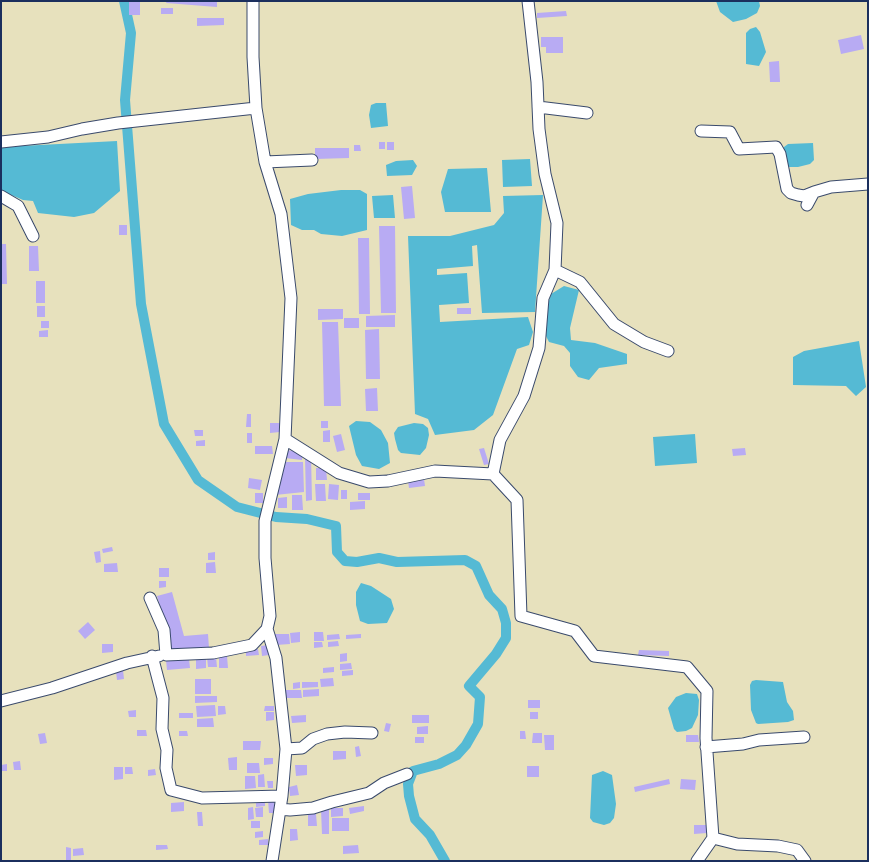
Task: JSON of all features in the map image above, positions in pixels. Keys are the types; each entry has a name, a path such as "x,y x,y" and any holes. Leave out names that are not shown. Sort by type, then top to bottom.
{"street":[{"path":"1,701 52,688 152,656 213,652 252,645 267,629 270,616 265,558 265,521 266,509 278,472 285,439 291,298 281,214 265,162 256,108 253,57 253,1"},
{"path":"493,474 500,440 524,396 539,348 543,298 555,270 557,223 544,174 528,1"},
{"path":"538,106 587,112"},
{"path":"1,142 48,137 118,123 256,108"},
{"path":"701,131 730,132 739,149 776,147 780,154 787,189 791,193 804,196 831,187 868,184"},
{"path":"265,162 312,160"},
{"path":"807,205 814,192"},
{"path":"1,196 18,206 34,236"},
{"path":"555,270 580,282 614,324 644,342 668,351"},
{"path":"285,439 339,473 369,482 388,481 435,471 493,474 517,500 521,616 575,631 594,656 687,667 707,691 706,748 713,833 697,861"},
{"path":"150,598 164,630 166,655"},
{"path":"267,629 276,658 286,749 282,796 272,861"},
{"path":"152,656 163,698 162,729 167,750 166,768 171,790 202,798 282,796"},
{"path":"286,749 302,748 314,739 327,734 345,732 372,733"},
{"path":"706,748 743,744 759,740 804,737"},
{"path":"280,809 290,810 313,808 369,793 384,784 407,774"},
{"path":"713,833 737,844 778,846 797,850 805,861"}],"water":[{"path":"716,1 759,1 760,6 757,13 746,19 733,22 720,12"},
{"path":"756,27 760,32 766,52 759,66 746,64 746,33 750,29"},
{"path":"376,103 386,103 388,126 371,128 369,115 371,105"},
{"path":"117,141 120,191 94,213 74,217 38,213 33,201 23,200 2,191 1,147"},
{"path":"813,143 814,160 810,164 798,167 788,167 783,154 784,147 788,144"},
{"path":"530,159 532,186 503,187 502,160"},
{"path":"413,160 417,166 412,175 387,176 386,165 396,161"},
{"path":"487,168 491,212 445,212 441,192 448,169"},
{"path":"341,190 360,190 367,194 367,230 342,236 321,234 314,230 302,230 291,225 290,199 308,194"},
{"path":"393,195 395,218 374,218 372,196"},
{"path":"543,195 535,312 482,313 477,245 472,246 473,266 437,269 437,275 467,273 469,303 439,305 440,322 528,317 533,332 529,345 517,349 493,415 474,430 435,435 428,419 415,414 408,236 450,236 494,225 504,213 503,196"},
{"path":"564,286 579,290 570,328 571,340 595,343 627,354 627,364 599,368 589,380 578,377 570,366 570,353 564,346 549,342 546,336 547,308 551,294"},
{"path":"859,341 866,387 856,396 846,386 793,385 793,357 804,351"},
{"path":"356,421 370,422 381,430 388,443 390,463 379,469 362,466 356,455 349,426"},
{"path":"414,423 423,424 428,428 429,435 426,448 420,455 401,453 398,450 394,433 398,427"},
{"path":"695,434 697,463 655,466 653,437"},
{"path":"361,583 371,586 391,599 394,609 387,623 368,624 360,621 356,605 356,592"},
{"path":"752,681 783,682 787,702 793,711 794,720 788,722 756,723 751,710 750,685"},
{"path":"686,693 697,694 699,700 698,715 692,728 686,731 677,732 674,729 668,708 676,697"},
{"path":"603,771 612,775 616,804 614,818 610,823 604,825 593,822 590,818 592,775"}],"building":[{"path":"129,1 140,1 140,15 129,15"},
{"path":"167,1 217,1 217,7 166,3"},
{"path":"161,8 173,8 173,14 161,14"},
{"path":"566,11 567,16 537,18 537,13"},
{"path":"197,18 224,18 224,25 197,26"},
{"path":"861,35 864,49 841,54 838,40"},
{"path":"541,37 563,37 563,53 546,53 546,47 541,47"},
{"path":"779,61 780,82 770,82 769,62"},
{"path":"379,142 385,142 385,149 379,149"},
{"path":"387,142 394,142 394,150 387,150"},
{"path":"354,145 360,145 361,151 354,151"},
{"path":"315,148 349,148 349,158 315,159"},
{"path":"412,186 415,218 404,219 401,187"},
{"path":"119,225 127,225 127,235 119,235"},
{"path":"379,226 395,226 396,313 381,313"},
{"path":"358,238 369,238 370,314 359,314"},
{"path":"1,244 6,244 7,284 1,284"},
{"path":"29,246 38,246 39,271 29,271"},
{"path":"36,281 45,281 45,303 36,303"},
{"path":"37,306 45,306 45,317 37,317"},
{"path":"457,308 471,308 471,314 457,314"},
{"path":"318,309 343,309 343,319 318,320"},
{"path":"395,315 395,327 366,327 366,316"},
{"path":"344,318 359,318 359,328 344,328"},
{"path":"41,321 49,321 49,328 41,328"},
{"path":"322,322 338,322 341,406 324,406"},
{"path":"379,329 380,379 366,379 365,330"},
{"path":"48,330 48,337 39,337 39,331"},
{"path":"377,388 378,411 366,411 365,389"},
{"path":"247,414 251,414 251,427 246,427"},
{"path":"321,421 328,421 328,428 321,428"},
{"path":"270,423 280,423 280,432 270,433"},
{"path":"194,430 203,430 203,436 195,436"},
{"path":"330,430 330,442 323,442 323,431"},
{"path":"247,433 252,433 252,443 247,443"},
{"path":"341,434 345,450 337,452 333,436"},
{"path":"205,440 205,446 196,446 196,441"},
{"path":"255,446 272,446 273,454 255,454"},
{"path":"484,448 489,464 484,465 479,449"},
{"path":"745,448 746,455 733,456 732,449"},
{"path":"286,450 303,452 302,460 285,458"},
{"path":"305,456 311,456 312,500 306,501"},
{"path":"284,462 303,462 304,492 275,495"},
{"path":"316,468 326,468 327,480 316,480"},
{"path":"249,478 262,480 260,490 248,488"},
{"path":"424,479 425,486 409,488 408,481"},
{"path":"315,484 325,484 326,501 316,501"},
{"path":"329,484 339,485 338,500 328,499"},
{"path":"341,490 347,490 347,499 341,499"},
{"path":"255,493 263,493 263,503 255,503"},
{"path":"358,493 370,493 370,500 358,500"},
{"path":"292,495 302,495 303,510 292,510"},
{"path":"287,497 287,508 278,508 278,498"},
{"path":"365,501 365,509 350,510 350,502"},
{"path":"112,547 113,551 103,553 102,549"},
{"path":"100,551 101,562 96,563 94,552"},
{"path":"215,552 215,560 208,560 208,553"},
{"path":"215,562 216,573 206,573 206,563"},
{"path":"117,563 118,572 104,572 104,564"},
{"path":"159,568 169,568 169,577 159,577"},
{"path":"159,581 166,581 166,587 159,588"},
{"path":"172,592 184,636 208,634 209,648 170,651 170,640 157,596"},
{"path":"88,622 95,630 85,639 78,631"},
{"path":"300,632 300,642 291,643 290,633"},
{"path":"314,632 323,632 324,641 314,641"},
{"path":"275,634 289,634 290,644 276,645"},
{"path":"339,634 340,639 327,640 327,635"},
{"path":"361,634 361,638 346,639 346,635"},
{"path":"338,641 339,646 328,647 328,642"},
{"path":"314,642 322,642 323,647 314,648"},
{"path":"102,644 113,644 113,652 102,653"},
{"path":"268,645 269,655 262,656 261,646"},
{"path":"258,649 259,655 246,656 246,650"},
{"path":"639,650 669,651 669,656 638,655"},
{"path":"347,653 347,661 340,662 340,654"},
{"path":"227,656 228,668 219,668 219,657"},
{"path":"207,657 216,657 217,667 208,667"},
{"path":"206,658 206,668 196,669 196,659"},
{"path":"189,659 190,668 167,670 166,660"},
{"path":"351,663 352,669 340,670 340,664"},
{"path":"334,667 334,672 323,673 323,668"},
{"path":"123,670 124,679 117,680 116,671"},
{"path":"353,670 353,675 342,676 342,671"},
{"path":"333,678 334,686 321,687 320,679"},
{"path":"195,679 211,679 211,694 195,694"},
{"path":"300,682 300,688 293,689 293,683"},
{"path":"302,682 318,682 318,687 302,688"},
{"path":"319,689 319,696 303,697 303,690"},
{"path":"286,690 301,690 302,698 286,698"},
{"path":"195,696 217,696 217,702 195,703"},
{"path":"528,700 540,700 540,708 528,708"},
{"path":"215,705 216,716 197,717 196,706"},
{"path":"218,706 225,706 226,714 218,715"},
{"path":"265,706 274,706 274,711 264,711"},
{"path":"136,710 136,717 129,717 128,711"},
{"path":"266,712 274,712 274,720 266,721"},
{"path":"530,712 538,712 538,719 530,719"},
{"path":"179,713 193,713 193,718 179,718"},
{"path":"306,715 306,722 292,723 291,716"},
{"path":"412,715 429,715 429,723 412,723"},
{"path":"213,718 214,727 197,727 197,719"},
{"path":"386,723 391,724 389,732 384,731"},
{"path":"428,726 428,734 417,734 417,727"},
{"path":"137,730 146,730 147,736 137,736"},
{"path":"179,731 187,731 188,736 179,736"},
{"path":"520,731 525,731 526,739 520,739"},
{"path":"45,733 47,743 40,744 38,734"},
{"path":"533,733 542,733 542,743 532,743"},
{"path":"544,735 554,735 554,750 545,750"},
{"path":"686,735 698,735 699,742 686,742"},
{"path":"415,737 424,737 424,743 415,743"},
{"path":"243,741 261,741 260,750 243,750"},
{"path":"359,746 361,756 356,757 355,747"},
{"path":"333,751 346,751 346,759 333,760"},
{"path":"237,757 237,770 229,770 228,758"},
{"path":"264,758 273,758 273,764 264,765"},
{"path":"20,761 21,770 14,770 13,762"},
{"path":"247,763 259,763 260,773 247,773"},
{"path":"7,764 7,771 1,771 1,765"},
{"path":"295,765 307,765 307,775 296,776"},
{"path":"527,766 539,766 539,777 527,777"},
{"path":"114,767 123,767 123,779 114,780"},
{"path":"125,767 132,767 133,774 125,774"},
{"path":"155,769 156,775 148,776 148,770"},
{"path":"264,774 265,787 258,787 258,775"},
{"path":"245,776 255,776 256,788 245,789"},
{"path":"669,779 670,784 635,792 634,787"},
{"path":"681,779 696,780 695,790 680,789"},
{"path":"267,781 273,781 273,788 268,788"},
{"path":"297,785 299,795 290,796 289,787"},
{"path":"256,800 265,800 265,806 256,807"},
{"path":"268,800 274,800 275,813 269,813"},
{"path":"184,802 184,811 171,812 171,803"},
{"path":"364,806 364,811 350,814 349,808"},
{"path":"253,807 254,819 248,820 248,808"},
{"path":"263,807 263,817 256,817 255,808"},
{"path":"331,808 343,808 343,816 331,817"},
{"path":"321,810 329,810 329,834 322,834"},
{"path":"197,812 202,812 203,826 198,826"},
{"path":"308,814 316,814 317,826 308,826"},
{"path":"332,818 349,818 349,831 332,831"},
{"path":"251,821 260,821 260,828 251,828"},
{"path":"694,825 707,825 707,833 694,834"},
{"path":"290,829 297,829 298,840 290,841"},
{"path":"263,831 263,837 255,838 255,832"},
{"path":"268,839 268,845 259,845 259,840"},
{"path":"156,845 167,845 168,849 156,850"},
{"path":"358,845 359,853 343,854 343,846"},
{"path":"66,847 71,848 71,861 66,860"},
{"path":"83,848 84,855 73,856 73,849"}],"waterway":[{"path":"124,1 131,33 125,100 141,304 164,424 198,480 237,507 276,517 307,519 336,526 337,552 345,561 357,562 379,558 397,562 465,560 476,566 489,595 502,609 506,623 506,638 496,654 469,686 480,697 478,724 466,745 457,755 439,764 413,771 408,784 409,796 415,819 430,835 445,861"}]}
